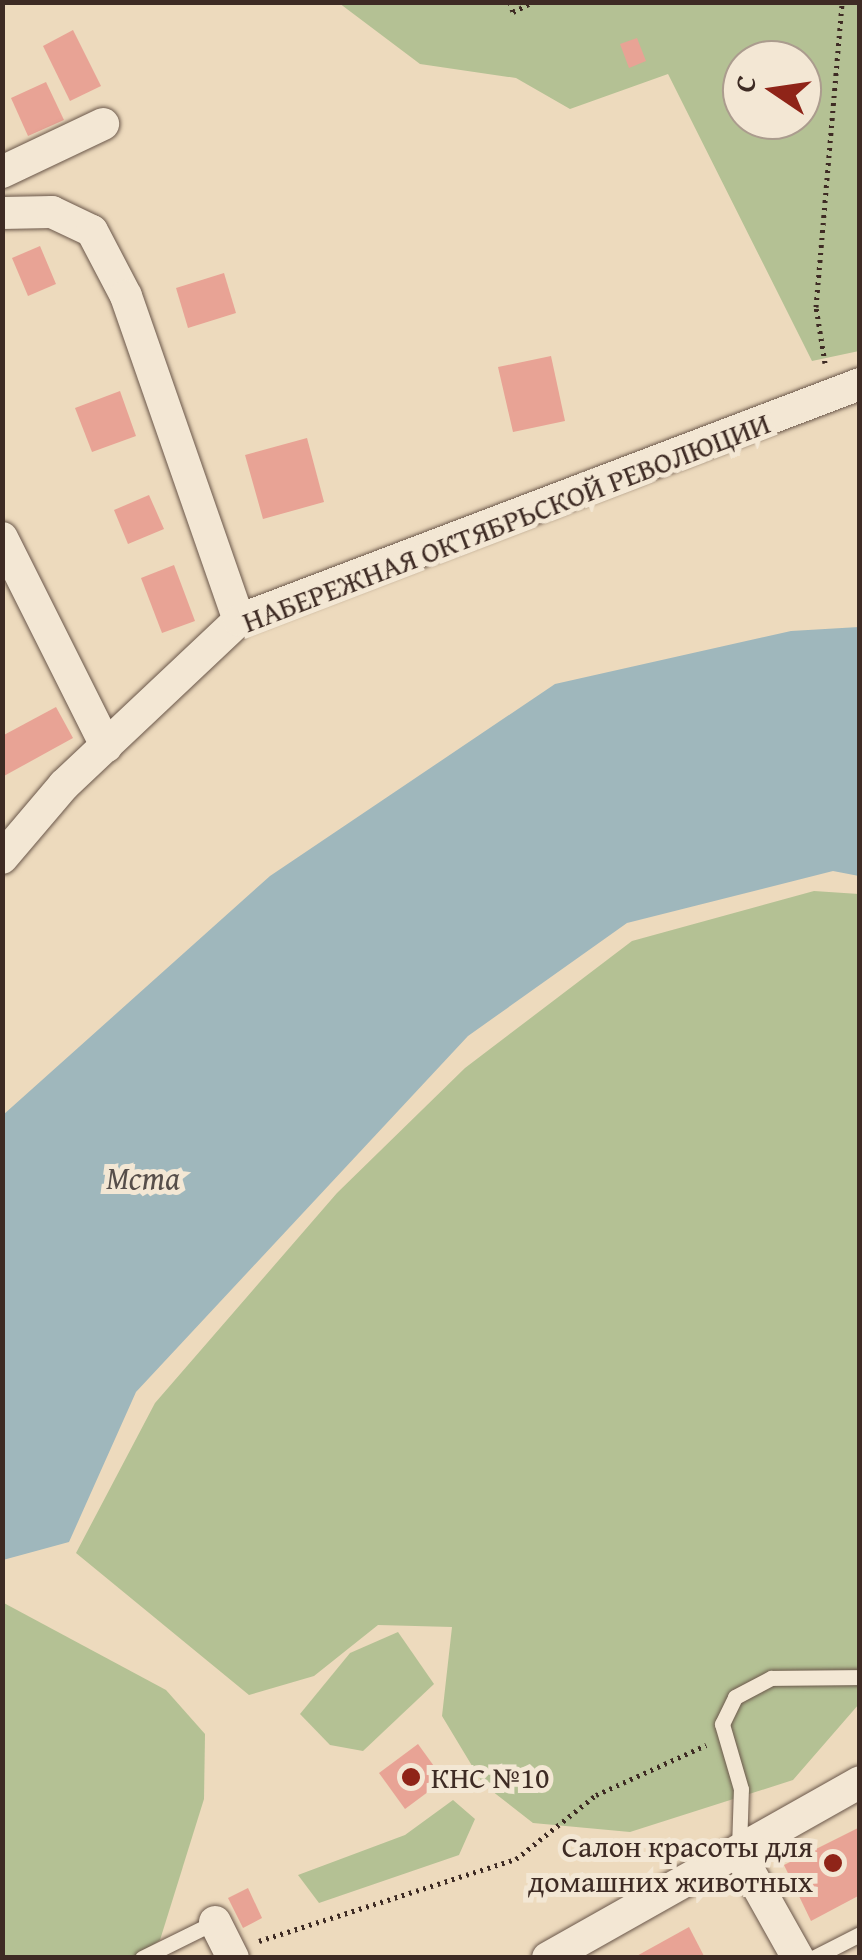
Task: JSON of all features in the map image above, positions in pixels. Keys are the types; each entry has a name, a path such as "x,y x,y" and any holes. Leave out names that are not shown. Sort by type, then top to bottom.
{"street":[{"path":"2,172 103,124"},
{"path":"2,214 52,212 92,231 126,296 239,620"},
{"name":"НАБЕРЕЖНАЯ ОКТЯБРЬСКОЙ РЕВОЛЮЦИИ","path":"2,858 106,746 239,620 846,390"},
{"path":"2,538 106,746"},
{"path":"548,1958 739,1854 800,1808 860,1782"},
{"path":"739,1854 798,1958"}],"lane":[{"path":"739,1854 741,1789 724,1736 735,1697 770,1678 860,1677"},
{"path":"814,1958 860,1934"},
{"path":"142,1958 224,1942"}],"path":[{"path":"510,2 513,12 533,2"},
{"path":"842,2 816,306 846,390"},
{"path":"224,1942 297,1936 516,1858 596,1795 724,1736"}],"green space":[{"path":"339,3 859,3 859,351 812,361 668,74 570,109 516,78 420,64"},
{"path":"814,891 859,894 859,1704 793,1780 630,1832 533,1823 483,1784 442,1716 452,1627 378,1625 314,1676 249,1695 76,1553 155,1403 337,1193 465,1068 632,941"},
{"path":"2,1602 166,1690 205,1734 204,1799 160,1940 135,1957 3,1957"},
{"path":"398,1632 434,1684 363,1751 330,1745 300,1714 350,1653"},
{"path":"453,1800 475,1819 459,1855 319,1903 298,1875 405,1835"}],"water":[{"name":"Мста","path":"859,627 859,876 833,871 627,923 468,1036 136,1392 69,1542 3,1560 3,1115 270,876 555,684 791,631"}],"building":[{"path":"73,30 101,86 70,101 43,46"},
{"path":"637,38 646,61 629,68 620,44"},
{"path":"46,82 64,120 28,136 11,98"},
{"path":"40,246 56,284 28,296 12,258"},
{"path":"224,273 236,313 188,328 176,288"},
{"path":"551,356 565,421 513,432 498,367"},
{"path":"120,391 136,436 92,452 75,408"},
{"path":"307,438 324,502 263,519 245,455"},
{"path":"149,495 164,529 128,544 114,510"},
{"path":"174,565 195,621 162,633 141,578"},
{"path":"56,707 73,738 4,776 2,736"},
{"name":"КНС №10","path":"418,1744 444,1780 405,1809 379,1773"},
{"path":"860,1827 860,1895 811,1921 784,1865"},
{"path":"248,1888 262,1918 243,1928 228,1898"},
{"path":"689,1927 705,1958 633,1958"}],"place":[{"name":"КНС №10","path":"411,1777"},
{"name":"Салон красоты для домашних животных","path":"833,1863"}]}
